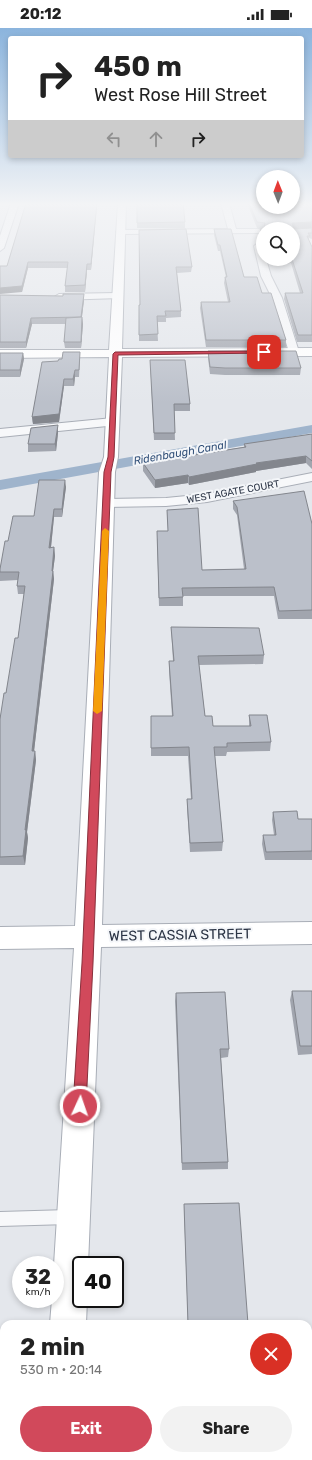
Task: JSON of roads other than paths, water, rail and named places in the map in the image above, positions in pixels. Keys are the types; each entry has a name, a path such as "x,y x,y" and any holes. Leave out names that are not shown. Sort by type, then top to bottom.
{"street":[{"path":"68,1320 88,937 106,503 113,422 118,270"},
{"path":"264,270 277,298 294,352"},
{"path":"47,297 117,296"},
{"path":"0,354 312,352"},
{"path":"0,433 113,422"},
{"name":"WEST AGATE COURT","path":"106,503 166,502 207,498 312,477"},
{"name":"WEST CASSIA STREET","path":"0,938 312,933"}],"lane":[{"path":"0,1219 74,1217"}],"waterway":[{"name":"Ridenbaugh Canal","path":"0,485 312,429"}]}
